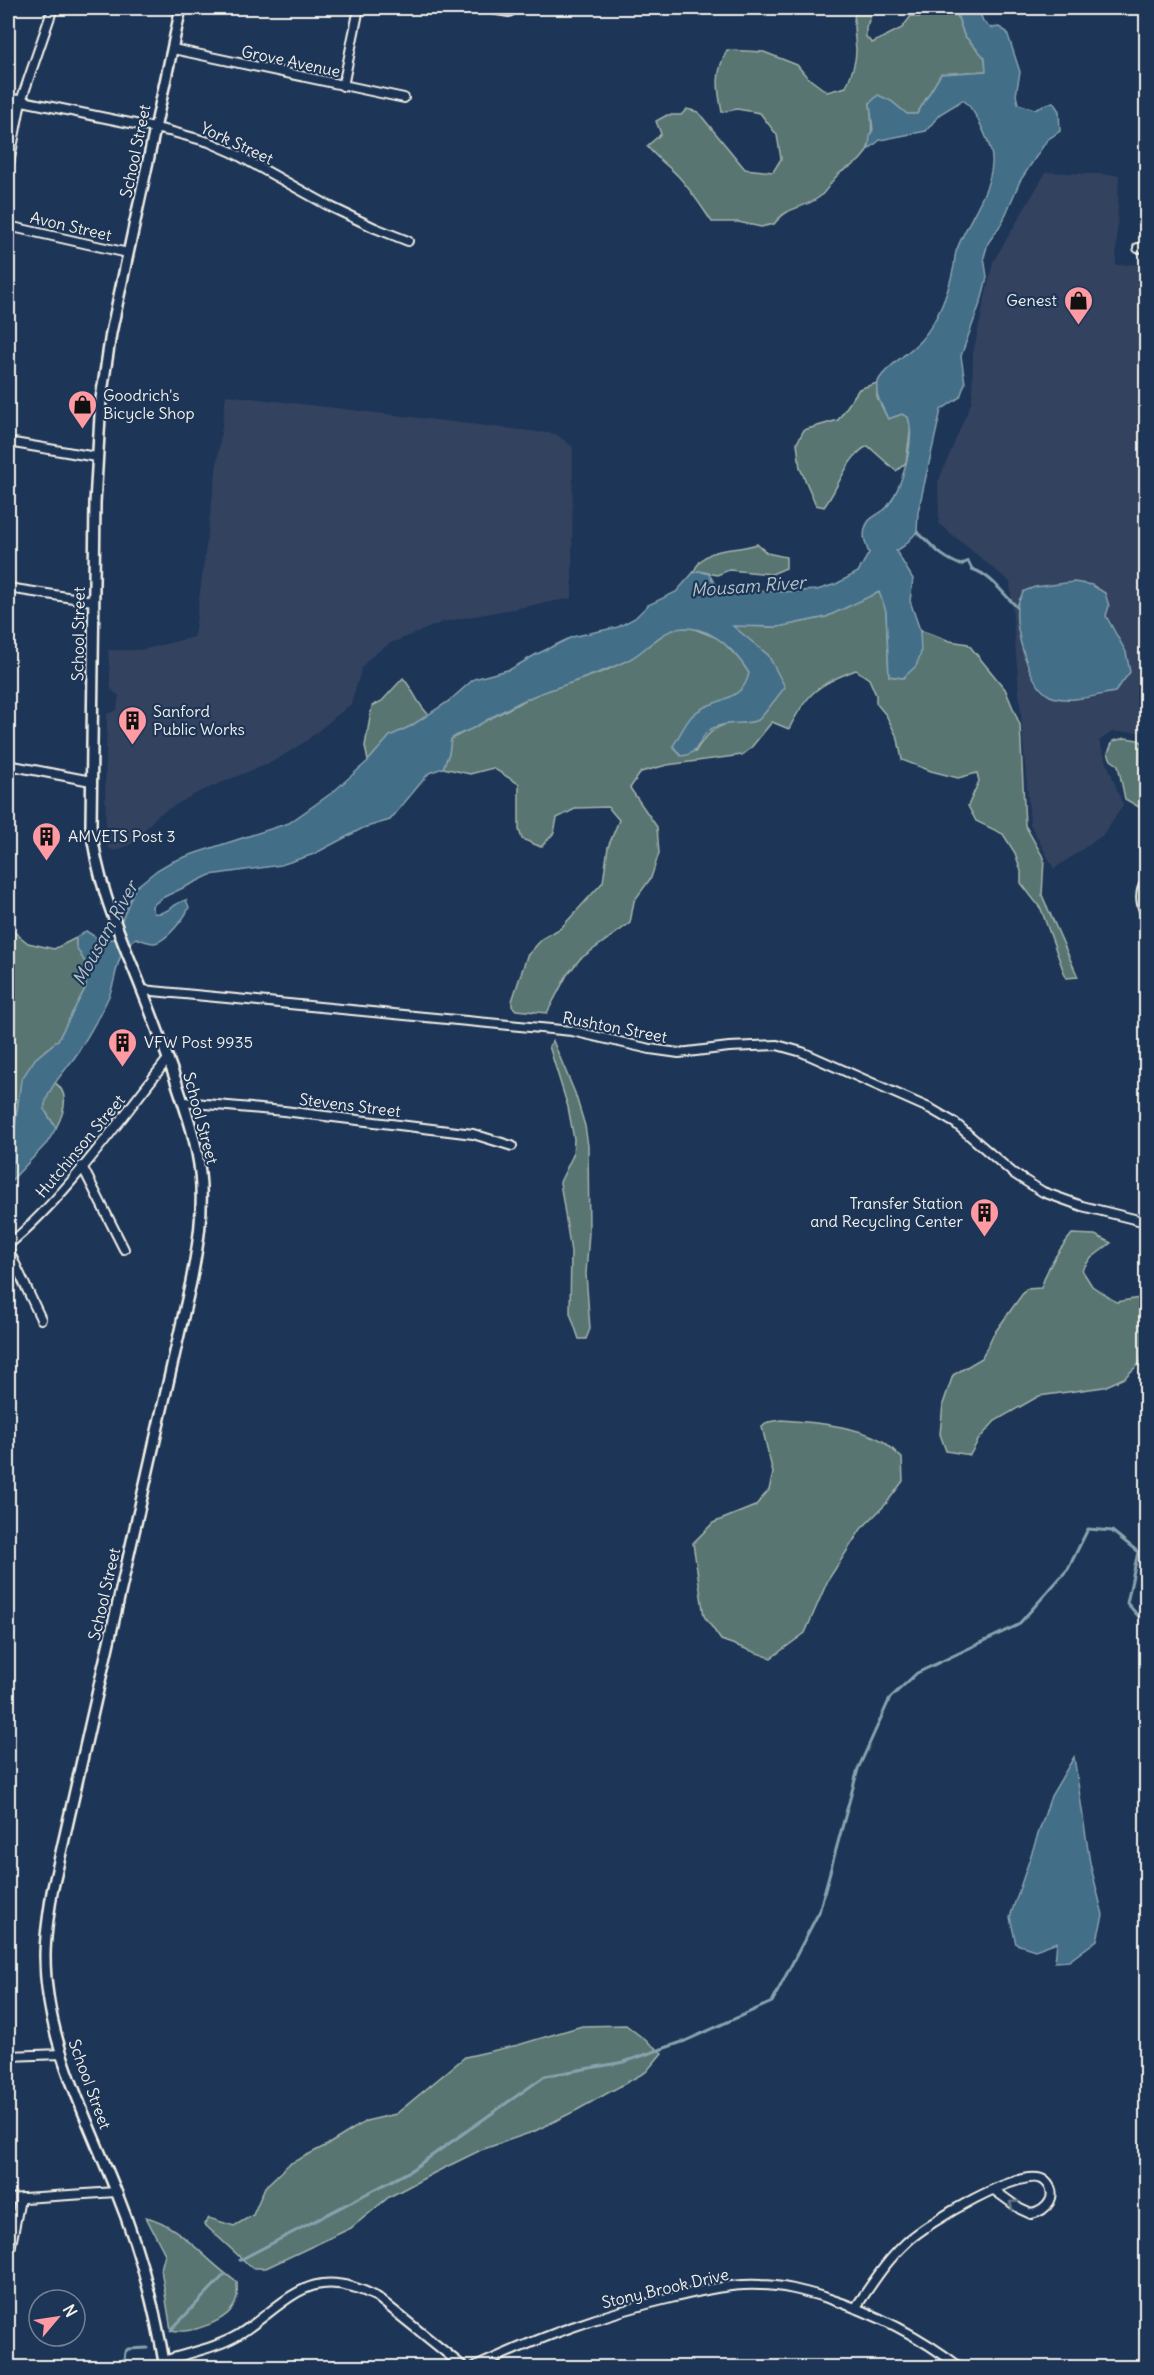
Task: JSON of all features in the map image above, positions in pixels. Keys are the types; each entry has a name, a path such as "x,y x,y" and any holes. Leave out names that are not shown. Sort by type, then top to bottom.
{"street":[{"path":"8,169 21,101 53,8"},
{"name":"School Street","path":"164,2364 149,2292 116,2192 86,2122 62,2054 47,1989 45,1956 52,1892 200,1242 202,1204 200,1171 183,1102 102,888 94,857 91,781 96,457 106,358 181,8"},
{"path":"343,86 359,8"},
{"path":"485,8 514,10"},
{"name":"Grove Avenue","path":"173,49 404,98"},
{"name":"York Street","path":"8,98 189,136 232,152 332,207 408,241"},
{"name":"Avon Street","path":"8,226 128,253"},
{"path":"8,442 96,457"},
{"path":"8,588 93,601"},
{"path":"8,765 91,781"},
{"path":"1146,881 1141,896 1146,915"},
{"name":"Rushton Street","path":"142,990 572,1031 650,1049 680,1053 729,1047 777,1045 802,1052 931,1109 955,1123 1013,1173 1043,1192 1082,1206 1146,1222"},
{"name":"Hutchinson Street","path":"8,1247 82,1166 168,1059"},
{"name":"Stevens Street","path":"183,1102 284,1110 473,1134 512,1146"},
{"path":"82,1166 124,1249"},
{"path":"8,1247 41,1319"},
{"path":"8,2056 62,2054"},
{"path":"856,2307 880,2271 909,2240 935,2220 994,2190 1023,2179 1035,2177 1047,2183 1051,2195 1048,2206 1043,2211 1031,2214 994,2190"},
{"path":"8,2199 116,2192"},
{"path":"8,2260 20,2199"},
{"path":"164,2364 217,2345 237,2335 287,2297 308,2287 335,2283 362,2289 377,2297 465,2367"},
{"name":"Stony Brook Drive","path":"472,2367 617,2310 710,2289 746,2285 778,2286 856,2307 898,2325 961,2367"}],"shaded area":[{"path":"955,8 978,8 983,21 991,28 999,27 1007,32 1020,72 1016,95 1018,104 1034,109 1053,102 1059,111 1060,131 1047,140 1020,181 1002,223 988,243 984,257 987,277 982,298 961,356 965,383 960,397 941,410 918,512 917,532 896,551 913,579 910,601 920,630 921,653 916,666 903,678 889,676 886,611 879,592 826,617 778,627 733,626 768,655 785,687 758,720 717,726 707,733 691,753 681,756 673,746 691,717 706,706 740,691 749,673 724,643 708,633 689,628 672,630 618,665 528,698 451,739 443,768 429,773 390,820 363,828 314,854 281,865 210,875 162,898 152,906 154,913 167,911 186,900 189,907 180,922 165,938 155,943 136,938 124,951 102,1011 77,1054 49,1093 44,1109 56,1128 47,1143 8,1184 8,1148 13,1143 21,1080 35,1059 58,1040 86,987 87,966 76,946 76,938 86,931 100,940 114,939 135,888 157,870 196,853 289,823 333,792 368,761 390,736 411,726 449,701 474,679 511,669 572,637 618,627 635,618 648,605 676,592 693,573 699,571 709,574 715,584 728,589 781,592 817,590 836,584 858,572 869,553 864,538 866,526 893,499 909,451 908,417 902,414 888,419 879,398 877,385 883,374 921,340 937,316 948,289 956,252 987,186 992,164 983,129 963,100 940,114 926,131 880,140 869,149 870,135 873,130 870,103 878,95 891,101 907,114 917,114 941,74 986,71 985,58 964,35"},
{"path":"1046,172 1119,175 1116,265 1146,264 1146,732 1112,732 1099,741 1123,805 1103,835 1054,869 1030,824 1010,582 939,524 938,482 972,400 973,353 993,262"},
{"name":"Sanford Public Works","path":"226,395 556,434 573,447 572,598 443,622 389,644 362,667 351,704 305,742 274,761 197,793 158,815 133,843 116,851 107,846 110,841 106,840 107,714 117,710 119,696 111,690 108,650 140,650 194,637"},
{"path":"1074,582 1092,585 1105,593 1109,606 1106,616 1126,652 1130,672 1115,692 1066,699 1050,696 1036,681 1024,656 1018,629 1017,608 1024,591 1035,587"},
{"path":"1074,1757 1090,1863 1103,1915 1097,1940 1069,1961 1055,1962 1057,1942 1035,1950 1016,1944 1010,1917 1051,1796"}],"green space":[{"path":"856,8 874,8 866,28 866,37 872,43 902,28 911,16 919,17 938,8 955,8 964,35 985,58 986,71 941,74 917,114 907,114 891,101 870,103 871,133 865,154 858,162 842,171 818,198 790,211 774,224 761,227 738,222 712,222 683,181 647,146 661,134 656,121 667,115 681,115 687,109 698,112 745,169 773,172 781,159 777,135 760,113 737,109 722,112 718,80 720,66 727,50 764,52 797,65 807,77 827,92 846,87 856,55 854,23"},
{"path":"877,383 877,397 888,419 902,414 908,417 911,426 906,463 896,471 868,446 854,457 824,507 816,505 800,468 797,443 804,430 838,420 859,389"},
{"path":"757,544 767,553 786,557 786,568 772,574 729,570 717,575 699,571 693,573 698,564 712,553"},
{"path":"880,591 886,610 889,676 903,678 917,662 920,651 920,630 950,641 968,644 1005,689 1020,725 1025,825 1044,859 1042,895 1078,977 1066,978 1041,909 1021,883 1021,871 1015,853 1003,834 976,821 968,806 979,781 977,773 958,778 902,760 898,739 886,715 876,703 876,695 869,679 856,670 832,680 815,691 808,698 789,729 772,722 750,749 742,755 667,765 641,772 630,788 657,827 659,853 651,878 634,901 630,923 580,959 567,975 547,1013 516,1010 512,1006 512,1001 527,956 543,938 561,928 603,882 608,847 619,820 608,807 577,808 557,818 554,833 541,847 522,839 519,830 519,784 493,768 470,774 443,768 451,739 535,695 605,671 633,657 668,631 692,628 720,639 749,673 747,684 738,694 692,716 684,731 695,752 703,740 718,727 758,720 784,687 768,655 732,626 778,627 826,617"},
{"path":"403,678 429,715 390,736 368,761 365,746 372,706 382,701"},
{"path":"1125,738 1146,744 1146,802 1139,807 1125,799 1118,765 1111,760 1108,753 1113,741"},
{"path":"8,927 28,943 54,949 76,938 76,946 87,966 86,987 58,1040 35,1059 19,1096 13,1143 8,1148"},
{"path":"553,1041 575,1093 585,1126 588,1146 589,1232 586,1274 590,1329 586,1339 579,1339 570,1313 571,1252 560,1182 573,1155 574,1139 568,1107 549,1046"},
{"path":"54,1082 63,1092 64,1097 63,1110 56,1128 44,1109 46,1097"},
{"path":"1072,1234 1095,1235 1111,1243 1090,1259 1082,1270 1092,1286 1116,1302 1146,1297 1146,1338 1141,1362 1124,1378 1104,1387 1039,1396 995,1421 979,1439 970,1455 946,1451 940,1434 943,1404 953,1375 982,1358 993,1335 1026,1289 1041,1288 1046,1273"},
{"path":"782,1420 835,1426 874,1437 902,1458 903,1481 885,1505 861,1529 828,1580 805,1633 771,1658 721,1640 704,1616 693,1543 713,1523 755,1506 769,1490 773,1473 762,1427 768,1422"},
{"path":"626,2025 662,2053 646,2072 535,2131 481,2150 434,2173 389,2197 351,2228 266,2268 252,2268 204,2224 209,2218 234,2226 253,2215 265,2187 289,2164 327,2145 366,2121 396,2114 465,2057 518,2045 582,2026"},
{"path":"146,2217 171,2228 237,2282 236,2301 226,2315 198,2328 171,2330 161,2269 165,2254"}],"waterway":[{"path":"917,532 947,558 961,565 968,561 972,569 991,580 1017,607"},
{"path":"240,2260 410,2171 545,2076 624,2062 685,2041 772,2002 819,1912 858,1769 890,1698 917,1673 1018,1625 1068,1569 1088,1529 1112,1531 1138,1552 1127,1603 1146,1625"},
{"path":"171,2330 225,2274"},
{"path":"123,2368 125,2352 128,2349 147,2348"}],"place":[{"name":"Genest","path":"1078,326"},
{"name":"Goodrich's Bicycle Shop","path":"82,430"},
{"name":"Sanford Public Works","path":"132,746"},
{"name":"AMVETS Post 3","path":"47,862"},
{"name":"VFW Post 9935","path":"123,1068"},
{"name":"Transfer Station and Recycling Center","path":"984,1238"}],"water label":[{"name":"Mousam River","path":"748,586"},
{"name":"Mousam River","path":"105,933"}]}
